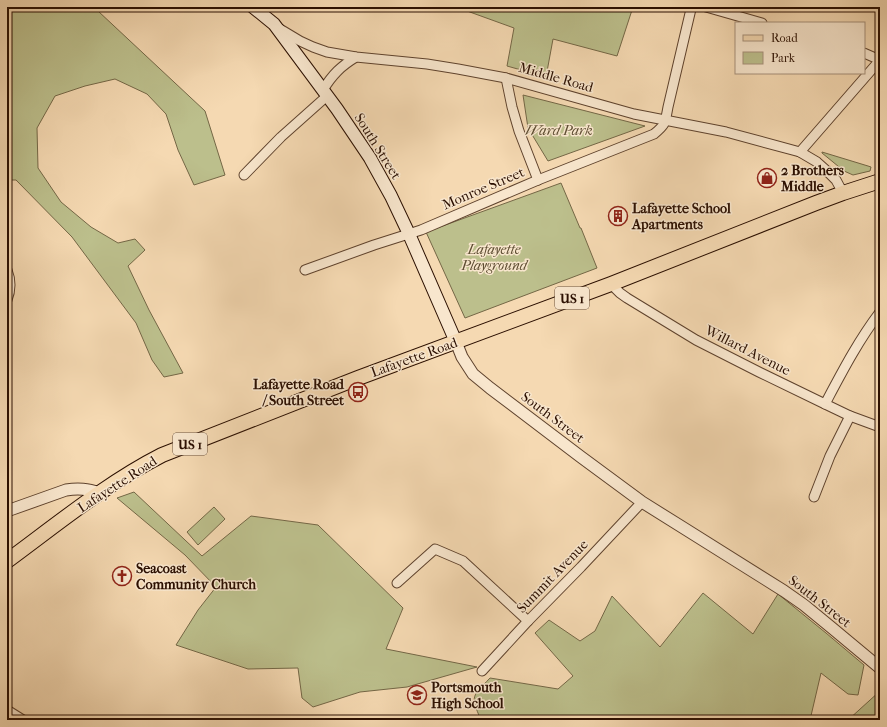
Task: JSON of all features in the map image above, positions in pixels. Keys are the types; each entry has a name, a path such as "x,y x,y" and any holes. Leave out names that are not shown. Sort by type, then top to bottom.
{"main road":[{"name":"Middle Road","path":"253,7 274,24"},
{"name":"South Street","path":"274,24 349,126 370,158 391,196 409,234 456,342"},
{"name":"US 1","path":"843,193 880,181"},
{"name":"Lafayette Road","path":"7,561 100,493 146,463 162,455 319,393 611,284 718,240 843,193"}],"street":[{"path":"665,120 691,9 694,7"},
{"path":"706,7 758,22"},
{"name":"Middle Road","path":"274,24 300,41 313,47 334,53 356,57 434,65 506,78 626,112 726,132 800,152 817,162 826,170 836,180 843,193"},
{"path":"800,152 880,60 865,53"},
{"path":"244,175 325,93 330,79 336,72 356,57"},
{"path":"506,78 518,131 538,180"},
{"name":"Monroe Street","path":"305,270 428,227 538,180 654,134 662,127 665,120"},
{"path":"7,270 10,282 10,291 7,300"},
{"name":"Willard Avenue","path":"611,284 620,294 696,340 850,416 880,427"},
{"path":"825,404 845,366 880,312"},
{"name":"South Street","path":"456,342 467,365 473,374 481,381 642,502 784,591 821,619 880,668"},
{"path":"814,497 830,456 850,416"},
{"path":"7,511 75,488 100,493"},
{"name":"Summit Avenue","path":"482,671 642,502"},
{"path":"397,583 435,549 463,561 528,621"},
{"path":"7,710 23,720"}],"green space":[{"path":"7,7 90,7 98,11 205,111 225,175 194,185 178,150 166,114 147,94 115,79 85,86 55,96 37,128 38,168 61,202 91,227 118,243 135,239 145,250 128,266 149,310 183,373 164,377 152,360 136,323 72,237 16,180 7,180"},
{"path":"456,7 633,7 617,56 553,39 546,77 507,66 514,28"},
{"name":"Ward Park","path":"523,95 645,126 548,161 528,128"},
{"path":"822,152 871,167 870,171 853,175 844,171"},
{"name":"Lafayette Playground","path":"561,183 597,268 465,318 426,232"},
{"path":"134,492 202,556 251,516 318,525 403,608 386,649 477,667 407,687 360,692 313,707 302,698 298,668 248,669 176,645 198,610 216,587 185,555 117,498"},
{"path":"214,507 225,519 198,545 187,532"},
{"path":"703,593 753,634 778,594 864,665 858,695 848,694 821,673 810,720 481,720 474,701 476,693 490,678 558,689 573,676 535,633 549,620 580,641 595,631 612,596 660,647"},
{"path":"880,691 880,720 848,720"}],"place":[{"name":"2 Brothers Middle","path":"767,178"},
{"name":"Lafayette School Apartments","path":"618,216"},
{"name":"Lafayette Road / South Street","path":"358,392"},
{"name":"Seacoast Community Church","path":"122,576"},
{"name":"Portsmouth High School","path":"417,695"}]}
